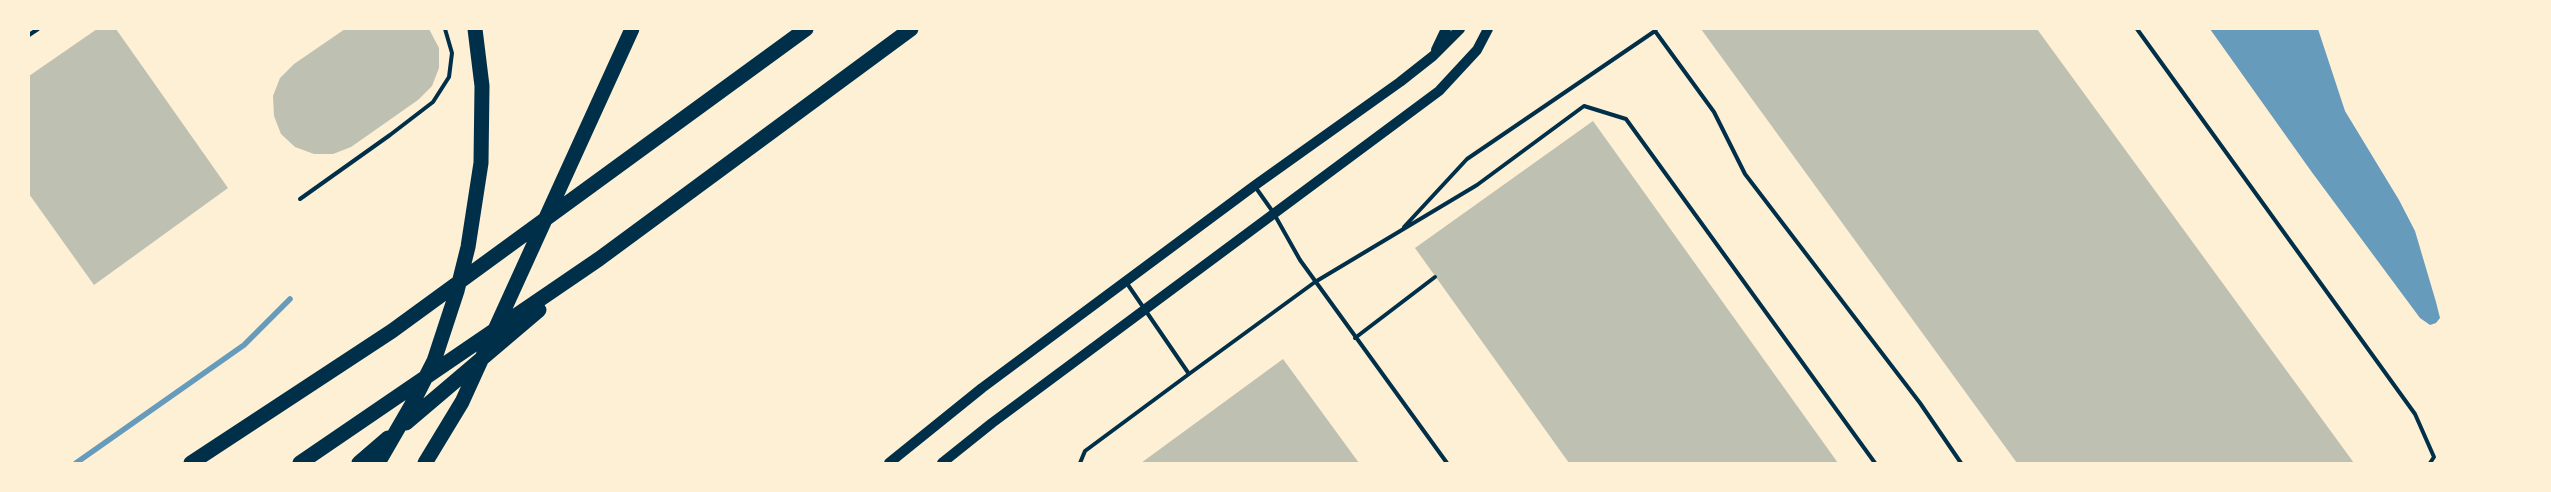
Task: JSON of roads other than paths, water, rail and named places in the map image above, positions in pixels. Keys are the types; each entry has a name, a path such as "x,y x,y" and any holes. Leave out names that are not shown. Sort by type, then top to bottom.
{"highway":[{"path":"378,463 434,361 457,291 468,247 481,163 482,86 475,29"},
{"path":"424,463 462,402 632,29"},
{"path":"191,463 392,331 806,29"},
{"path":"300,463 599,259 910,29"},
{"path":"359,463 599,259"}],"main road":[{"path":"1433,56 1446,29"},
{"path":"889,463 982,388 1433,56 1460,29"},
{"path":"942,463 992,423 1439,91 1477,50 1488,29"}],"lane":[{"path":"29,35 38,29"},
{"path":"300,199 390,135 432,102 449,77 452,53 446,29"},
{"path":"2137,29 2415,414 2434,457 2430,463"},
{"path":"1400,231 1467,159 1656,30 1714,112 1745,174 1920,403 1961,463"},
{"path":"1080,463 1085,451 1315,282 1477,185 1584,106 1626,119 1875,463"},
{"path":"1254,186 1274,212 1300,260 1315,282 1447,463"},
{"path":"1355,338 1436,276"},
{"path":"1126,282 1189,374"}],"water":[{"path":"2210,29 2318,29 2345,111 2399,200 2415,231 2440,318 2436,323 2430,325 2420,318 2311,171"}],"waterway":[{"path":"76,463 244,345 290,299"}]}
